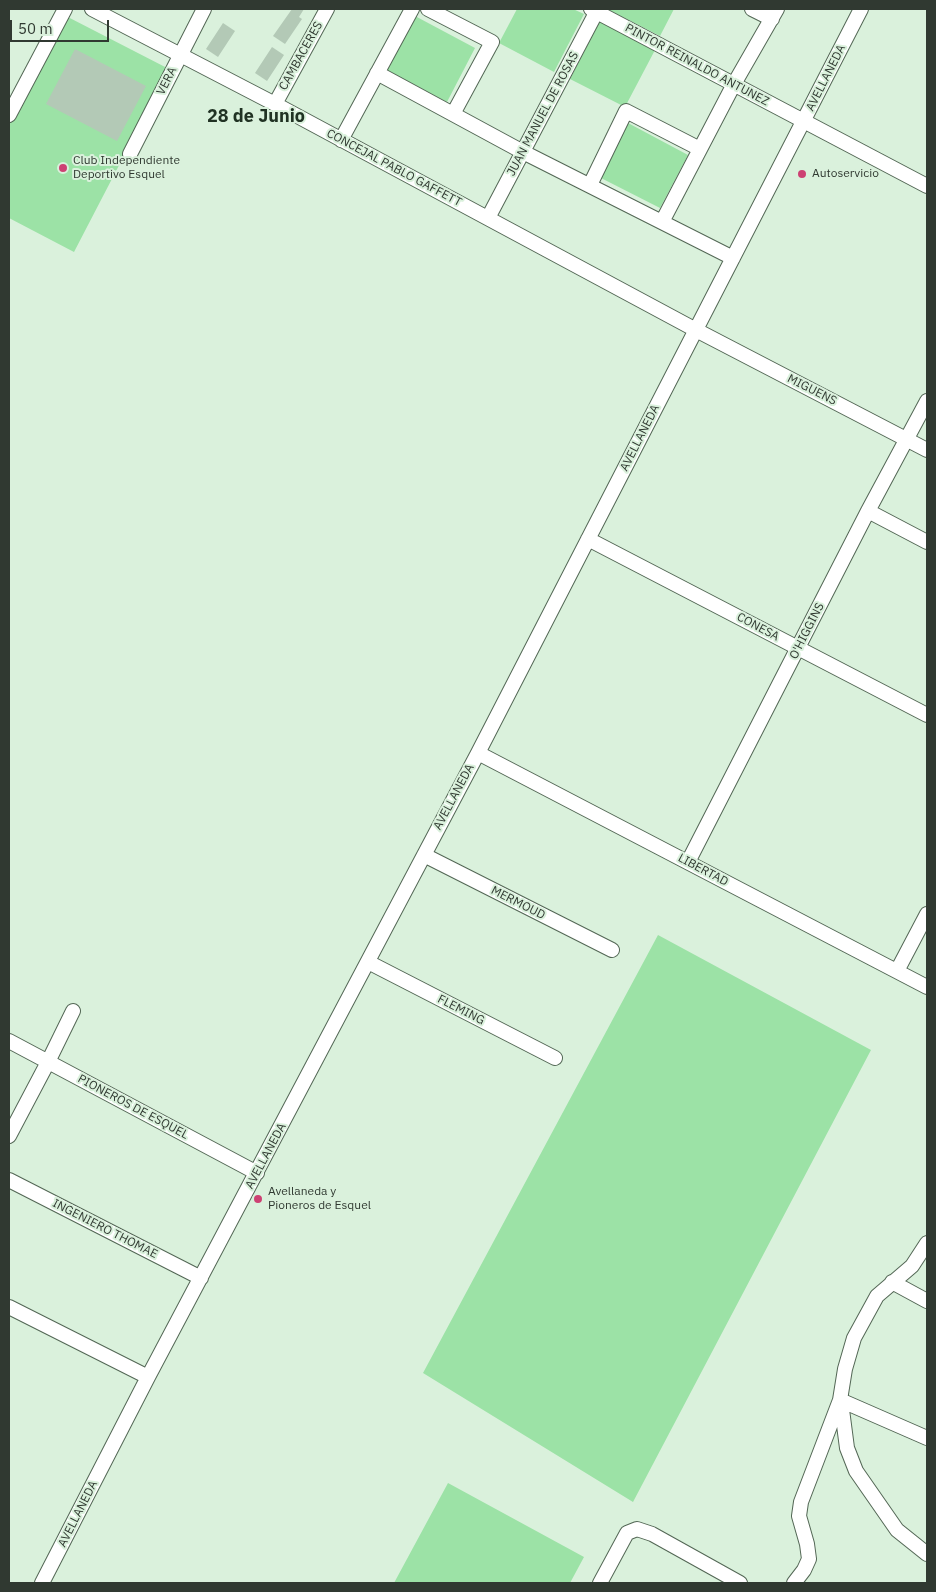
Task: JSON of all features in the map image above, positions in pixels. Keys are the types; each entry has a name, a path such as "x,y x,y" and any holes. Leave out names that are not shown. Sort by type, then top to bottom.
{"street":[{"path":"9,115 65,9"},
{"name":"CONCEJAL PABLO GAFFETT","path":"92,9 275,104 696,330"},
{"name":"VERA","path":"130,154 204,9"},
{"name":"CAMBACERES","path":"275,104 327,9"},
{"path":"341,140 412,9"},
{"path":"428,9 492,42 453,114"},
{"path":"662,222 734,84 774,14 752,9"},
{"name":"AVELLANEDA","path":"42,1583 148,1377 478,753 861,9"},
{"name":"PINTOR REINALDO ANTUNEZ","path":"595,10 927,186"},
{"name":"JUAN MANUEL DE ROSAS","path":"488,218 595,10"},
{"path":"377,73 523,152 733,258"},
{"path":"590,185 626,110 700,149"},
{"name":"MIGUENS","path":"696,330 927,450"},
{"name":"O'HIGGINS","path":"688,862 868,511 927,401"},
{"path":"868,511 927,542"},
{"name":"CONESA","path":"588,538 927,715"},
{"name":"LIBERTAD","path":"478,753 927,987"},
{"name":"MERMOUD","path":"424,855 612,950"},
{"path":"898,971 927,914"},
{"name":"FLEMING","path":"368,962 555,1058"},
{"path":"9,1136 73,1011"},
{"name":"PIONEROS DE ESQUEL","path":"9,1041 256,1173"},
{"name":"INGENIERO THOMAE","path":"9,1180 201,1278"},
{"path":"912,1266 927,1243"},
{"path":"794,1583 804,1570 809,1559 808,1544 799,1516 801,1502 840,1400 845,1369 854,1338 876,1296 912,1266 927,1259"},
{"path":"892,1282 927,1301"},
{"path":"9,1307 148,1377"},
{"path":"840,1400 927,1438"},
{"path":"840,1400 847,1448 856,1471 897,1530 927,1554"},
{"path":"600,1583 628,1533 637,1529 652,1534 740,1583"}],"green space":[{"path":"517,9 573,9 584,14 554,72 499,43"},
{"path":"607,9 674,9 660,36"},
{"name":"Club Independiente Deportivo Esquel","path":"62,14 169,69 74,252 9,218 9,119"},
{"path":"415,16 475,48 447,102 386,70"},
{"path":"600,21 655,50 625,107 570,79"},
{"path":"628,123 688,155 660,208 599,177"},
{"path":"658,935 871,1050 633,1502 423,1373"},
{"path":"448,1483 584,1557 570,1583 394,1583"}],"building":[{"path":"292,9 304,9 299,17 302,19 285,44 273,36"},
{"path":"223,23 235,31 218,57 206,49"},
{"path":"272,47 284,55 267,81 255,73"},
{"name":"Club Independiente Deportivo Esquel","path":"75,49 146,86 117,141 46,104"}],"place":[{"name":"Club Independiente Deportivo Esquel","path":"63,168"},
{"name":"Autoservicio","path":"802,174"},
{"name":"Avellaneda y Pioneros de Esquel","path":"258,1199"}],"district":[{"name":"28 de Junio","path":"256,117"}]}
